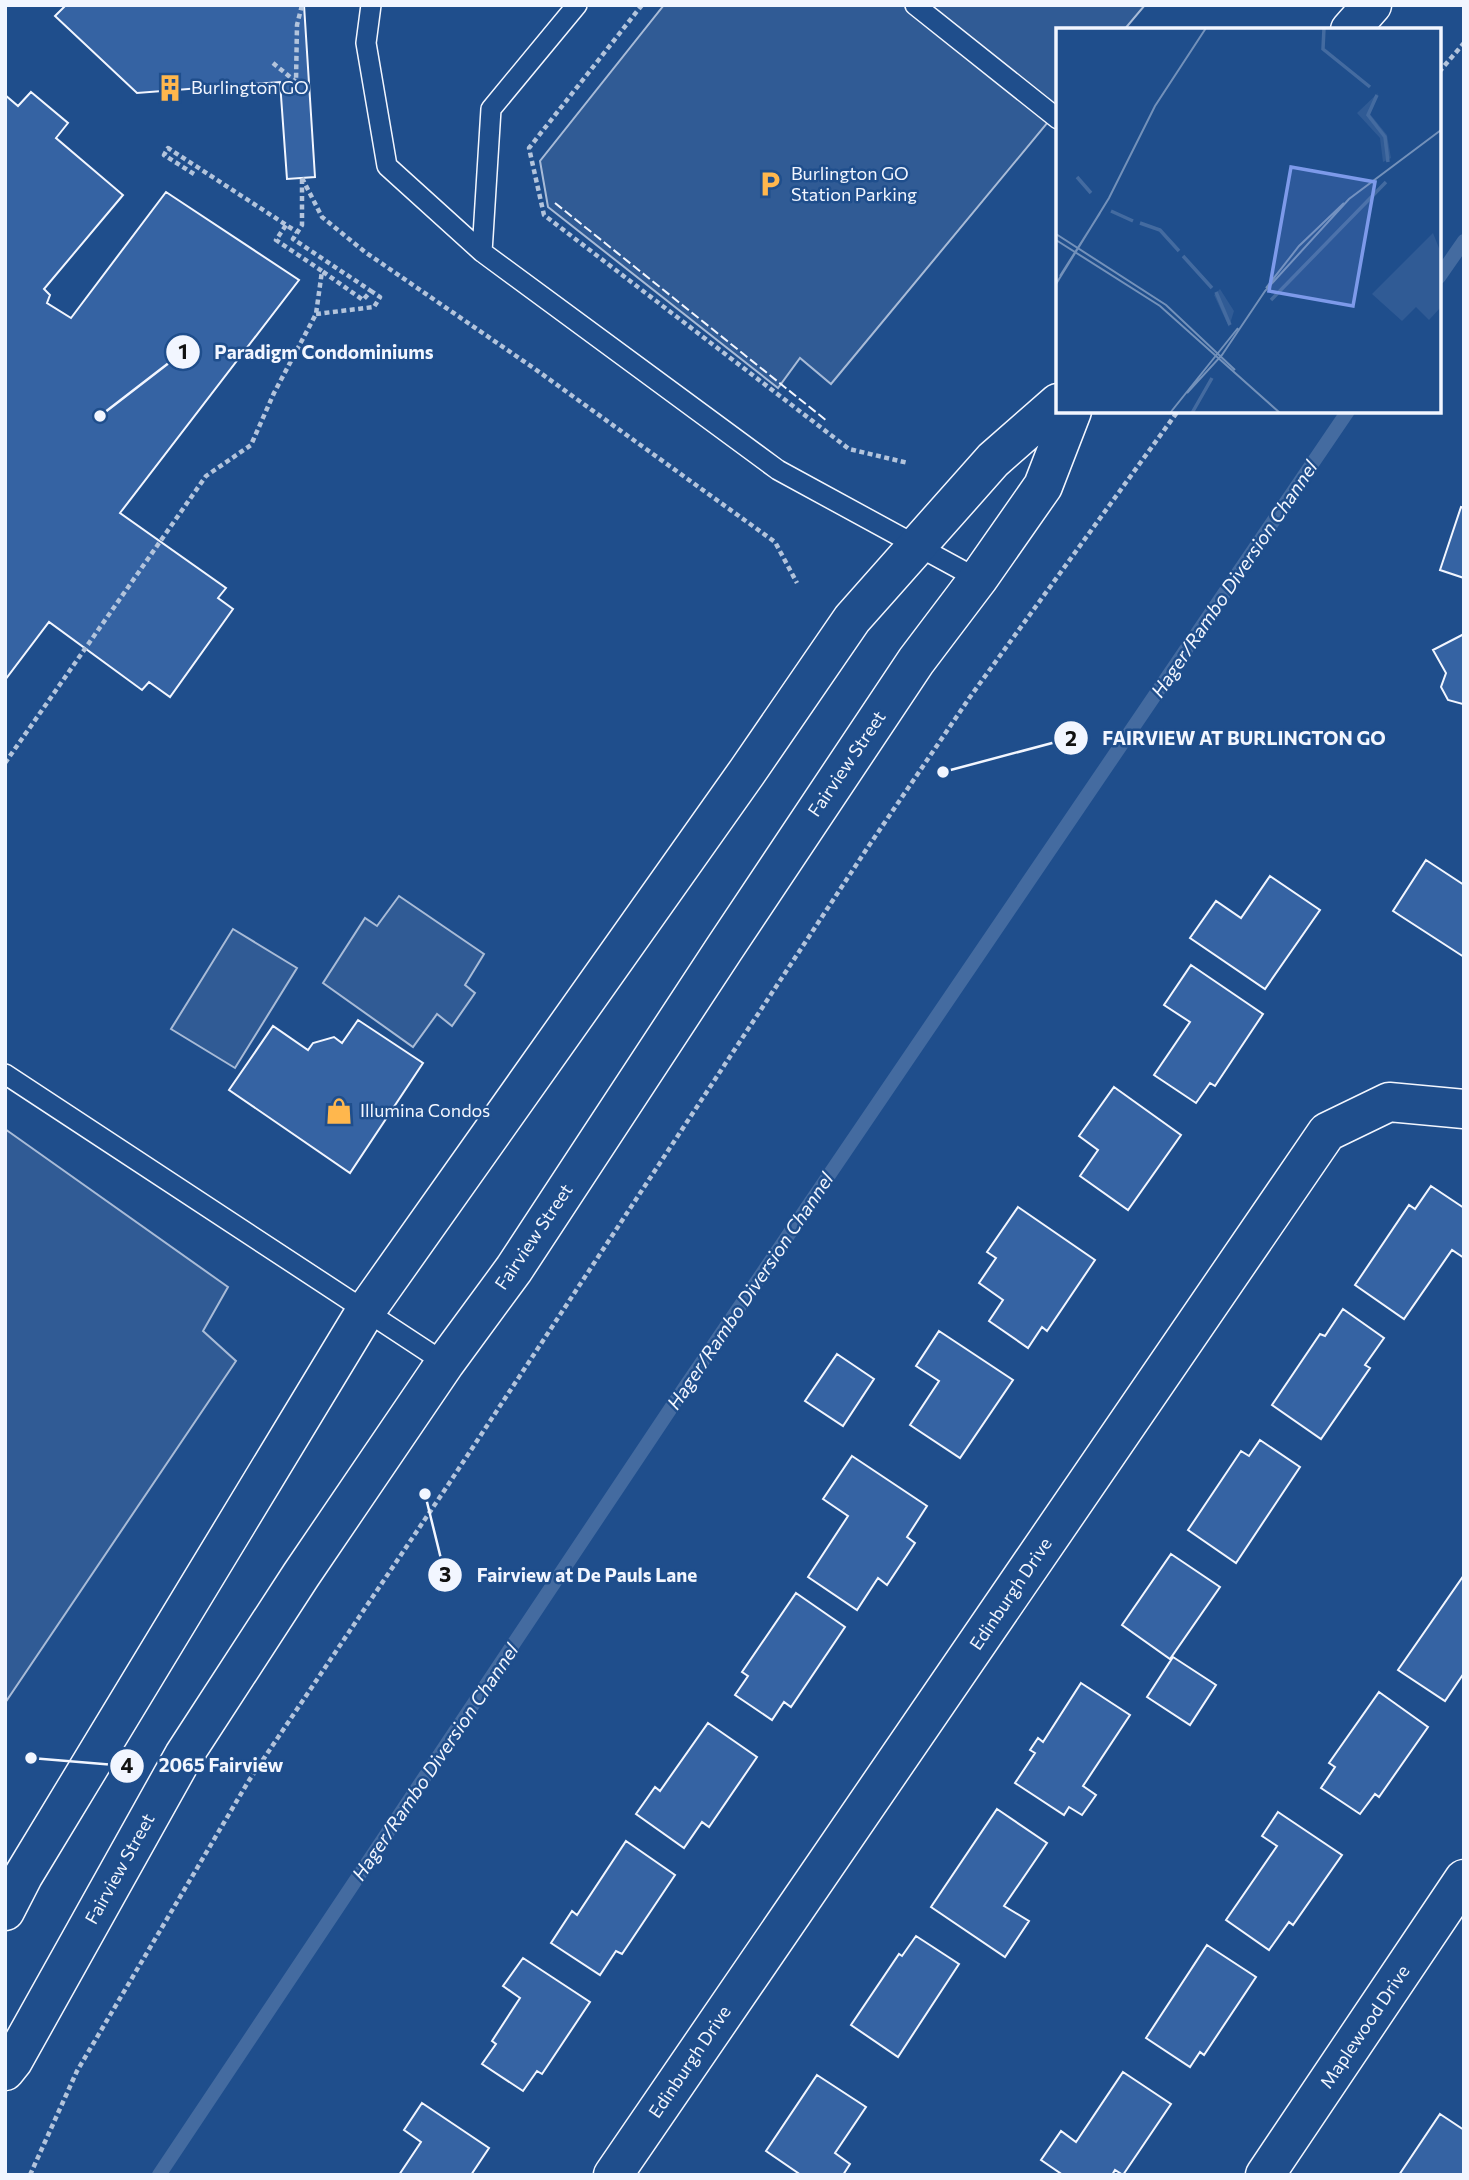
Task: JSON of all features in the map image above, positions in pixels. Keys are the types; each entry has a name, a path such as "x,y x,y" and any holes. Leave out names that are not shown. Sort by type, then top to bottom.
{"main road":[{"path":"1352,28 1373,5"},
{"path":"5,1911 14,1868 365,1312 852,619 993,460 1056,405"},
{"name":"Fairview Street","path":"5,2071 184,1755 301,1575 445,1363 514,1269 916,661 1043,486 1071,413"},
{"name":"Edinburgh Drive","path":"613,2175 1327,1132 1389,1102 1464,1109"},
{"name":"Maplewood Drive","path":"1265,2175 1464,1879"}],"lane":[{"path":"371,5 366,43 387,166 482,252 778,470 978,579"},
{"path":"482,252 491,109 577,5"},
{"path":"915,5 1056,117"},
{"path":"5,1074 445,1363"}],"path":[{"path":"272,63 296,82 298,25 302,5"},
{"path":"642,5 529,148 544,215 849,449 908,463"},
{"path":"1441,70 1464,43"},
{"path":"194,174 164,155 168,148 297,232"},
{"path":"316,314 374,307 380,297 293,239 302,225 302,178 322,217 365,252 775,542 797,583"},
{"path":"286,225 276,240 363,300 371,291"},
{"path":"5,763 205,476 251,445 274,393 316,314 322,271"},
{"path":"30,2175 78,2071 248,1782 970,697 1177,413"}],"shaded area":[{"name":"Burlington GO Station Parking","path":"664,5 1145,5 1126,28 1056,28 1056,112 831,384 800,358 778,388 548,207 540,161"},
{"path":"399,896 484,954 465,985 475,993 452,1026 437,1014 413,1047 323,983 365,918 377,926"},
{"path":"233,929 297,968 235,1068 171,1029"},
{"path":"5,1129 228,1287 203,1331 236,1361 5,1703"}],"building":[{"name":"Burlington GO","path":"66,5 304,5 315,177 287,179 280,82 137,93 55,16"},
{"path":"31,92 68,123 56,138 123,195 44,289 50,295 47,303 71,318 166,192 299,280 120,513 226,588 218,598 233,609 170,697 149,682 142,690 49,622 5,680 5,95 18,106"},
{"path":"1461,507 1464,508 1464,578 1440,570"},
{"path":"1464,634 1464,706 1448,700 1441,687 1446,673 1433,650"},
{"path":"1426,860 1464,885 1464,957 1393,911"},
{"path":"1270,876 1320,910 1265,989 1190,938 1216,901 1241,918"},
{"path":"1191,965 1263,1014 1215,1086 1210,1083 1196,1103 1154,1075 1190,1022 1164,1005"},
{"path":"358,1020 423,1063 350,1173 229,1090 273,1026 308,1050 313,1043 334,1037 342,1043"},
{"path":"1114,1087 1181,1135 1128,1210 1080,1176 1098,1150 1079,1136"},
{"path":"1431,1186 1464,1208 1464,1258 1452,1250 1404,1319 1355,1285 1409,1205 1415,1209"},
{"path":"1018,1207 1095,1260 1047,1331 1042,1327 1028,1348 989,1321 1003,1300 979,1283 996,1258 987,1252"},
{"path":"1343,1309 1384,1338 1365,1365 1370,1368 1321,1439 1272,1405 1320,1334 1325,1336"},
{"path":"939,1331 1013,1380 960,1458 910,1425 939,1381 916,1366"},
{"path":"837,1354 874,1379 843,1426 805,1401"},
{"path":"1260,1440 1300,1467 1236,1563 1188,1530 1241,1451 1249,1456"},
{"path":"852,1456 927,1506 907,1537 915,1543 887,1585 878,1578 857,1610 808,1577 848,1516 823,1499"},
{"path":"1171,1554 1220,1587 1170,1659 1122,1625"},
{"path":"1464,1575 1464,1673 1445,1701 1398,1670"},
{"path":"796,1593 845,1627 791,1707 784,1702 772,1720 735,1695 748,1676 742,1672"},
{"path":"1173,1657 1216,1685 1190,1725 1147,1697"},
{"path":"1081,1683 1130,1715 1083,1786 1096,1795 1082,1815 1069,1807 1064,1815 1015,1783 1035,1753 1030,1750 1038,1738 1043,1742"},
{"path":"1379,1692 1428,1727 1379,1797 1375,1794 1360,1814 1321,1788 1335,1767 1329,1763"},
{"path":"708,1723 757,1757 709,1827 702,1822 684,1848 636,1814 655,1787 660,1791"},
{"path":"997,1809 1047,1843 1004,1906 1029,1921 1005,1957 931,1907"},
{"path":"1278,1812 1342,1855 1293,1925 1289,1922 1269,1950 1226,1920 1277,1846 1262,1836"},
{"path":"626,1841 675,1875 622,1954 616,1951 600,1975 551,1943 572,1911 577,1915"},
{"path":"916,1936 959,1964 898,2057 851,2025 899,1954 902,1956"},
{"path":"1207,1945 1256,1977 1204,2055 1200,2052 1190,2067 1146,2038"},
{"path":"523,1958 590,2002 542,2074 537,2071 523,2091 482,2064 496,2044 492,2041 520,1998 503,1986"},
{"path":"1123,2072 1171,2104 1123,2175 1115,2170 1112,2175 1063,2175 1041,2160 1061,2131 1076,2142"},
{"path":"817,2075 866,2107 835,2153 850,2164 843,2175 801,2175 766,2151"},
{"path":"422,2103 489,2148 471,2175 399,2175 421,2142 404,2130"},
{"path":"1440,2114 1464,2130 1464,2175 1399,2175"}],"waterway":[{"name":"Hager/Rambo Diversion Channel","path":"1441,274 1464,241"},
{"name":"Hager/Rambo Diversion Channel","path":"159,2175 681,1393 1347,413"}],"fence":[{"path":"555,203 827,421"}],"place":[{"name":"Burlington GO","path":"170,88"},
{"name":"Burlington GO Station Parking","path":"770,184"},
{"name":"Paradigm Condominiums","path":"100,416"},
{"name":"FAIRVIEW AT BURLINGTON GO","path":"943,772"},
{"name":"Illumina Condos","path":"339,1111"},
{"name":"Fairview at De Pauls Lane","path":"425,1494"},
{"name":"2065 Fairview","path":"31,1758"}]}
